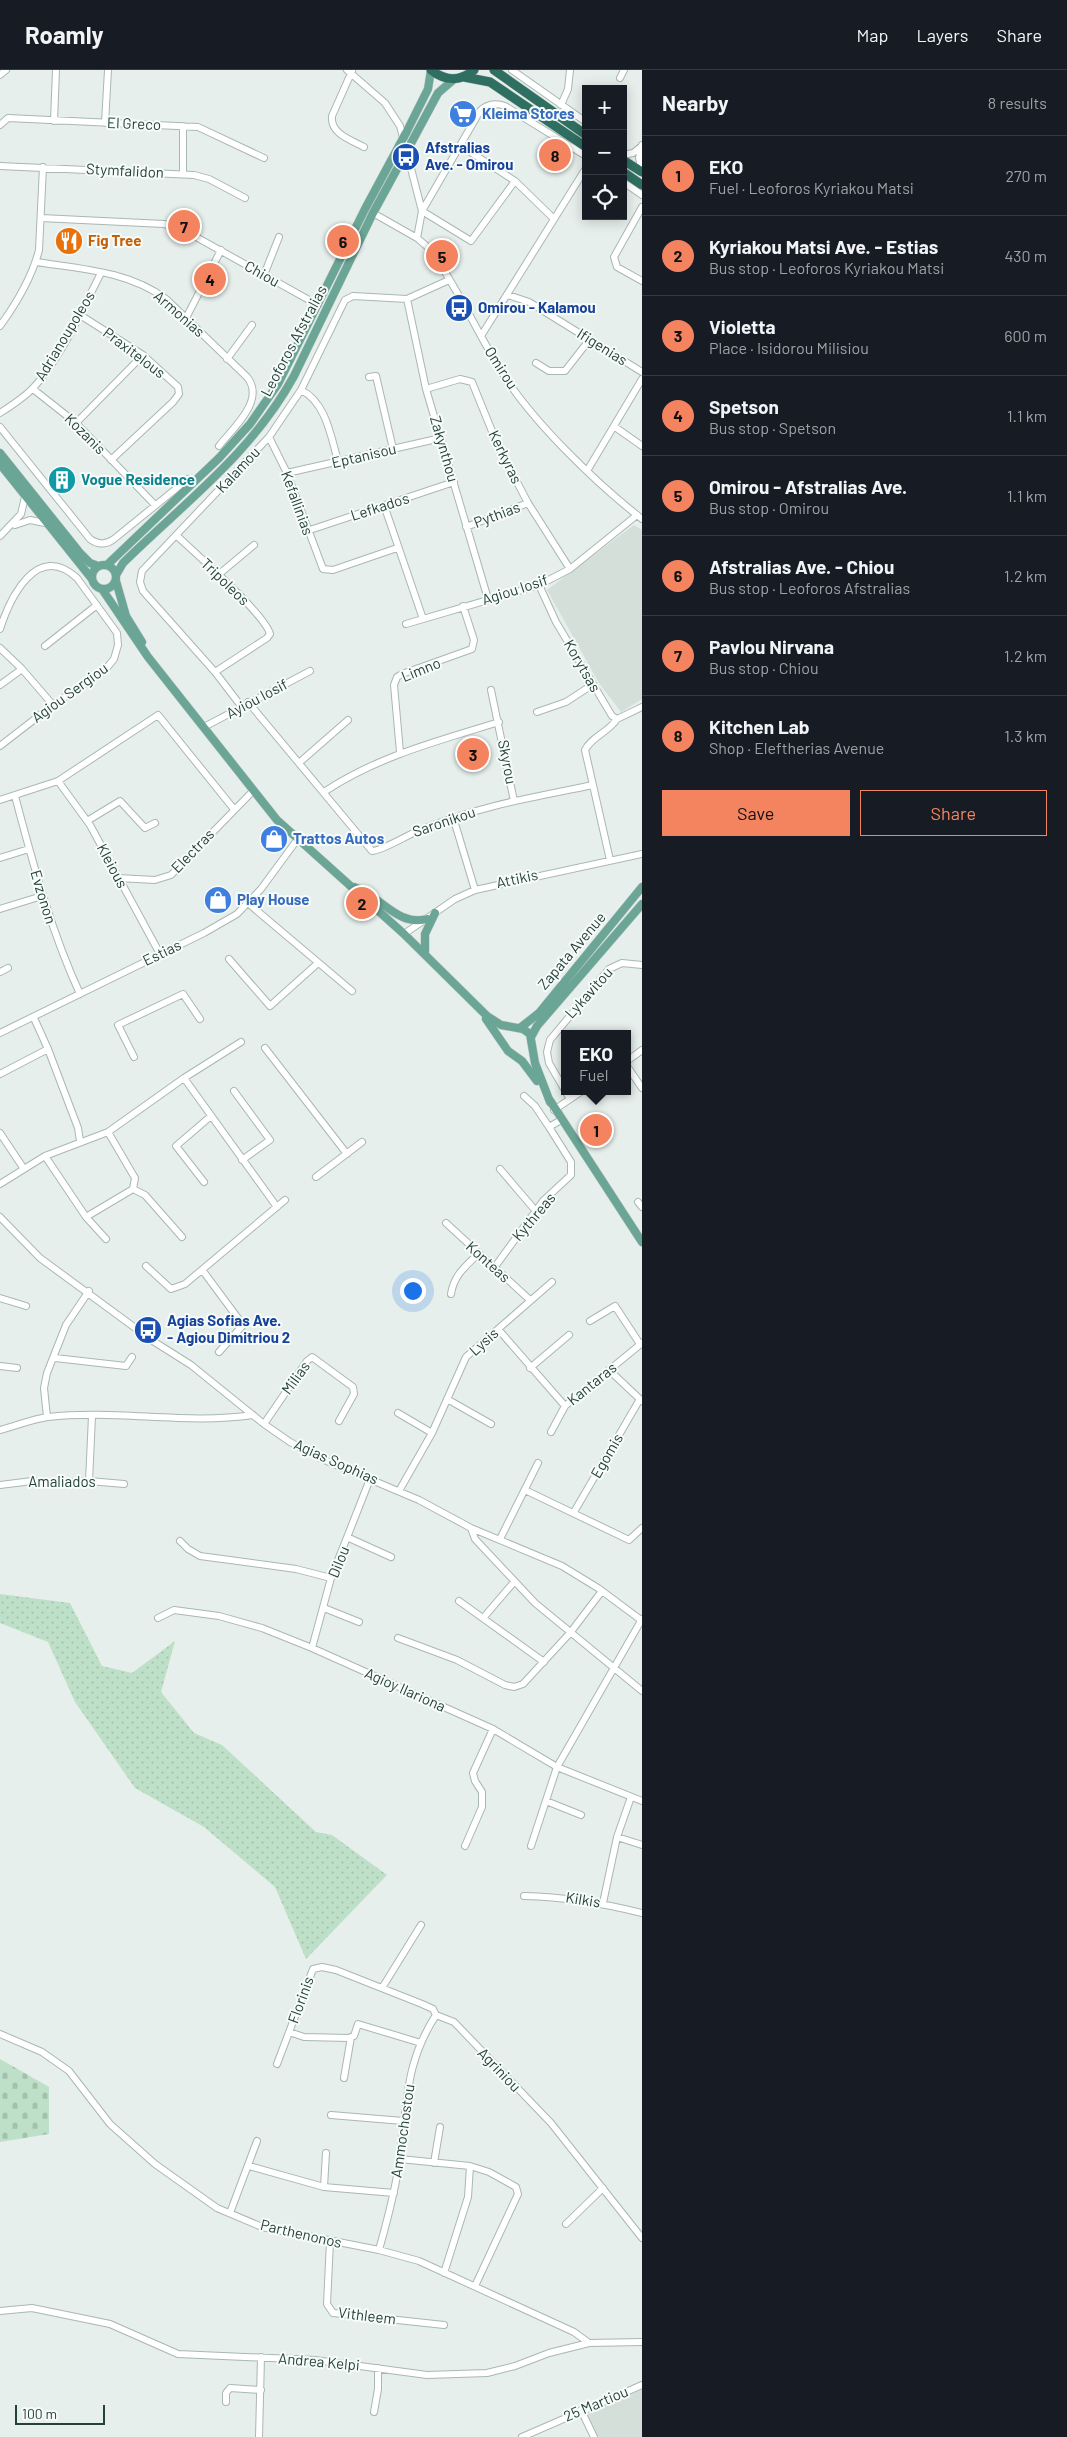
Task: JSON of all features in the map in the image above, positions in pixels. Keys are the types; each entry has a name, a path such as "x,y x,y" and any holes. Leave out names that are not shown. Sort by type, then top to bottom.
{"highway":[{"path":"431,70 453,80 464,78 490,82 582,144"},
{"path":"464,78 474,70"},
{"path":"494,70 582,132"},
{"path":"627,162 642,171"},
{"path":"627,175 642,185"}],"main road":[{"name":"Leoforos Afstralias","path":"107,565 196,482 250,424 278,384 428,89 431,70"},
{"name":"Leoforos Afstralias","path":"116,578 122,563 217,477 243,450 282,397 373,213 438,93 453,80"},
{"path":"0,453 80,553 90,563 98,566 107,565 112,568 126,616 181,699"},
{"path":"0,464 96,586 102,589 113,602 127,629 277,820 404,934 477,1008 508,1051 532,1073 550,1102"},
{"path":"92,579 92,573 98,566"},
{"path":"102,589 109,588 116,578"},
{"path":"349,886 371,894 404,919 416,922 426,919"},
{"name":"Zapata Avenue","path":"516,1028 538,1013 642,887"},
{"name":"Zapata Avenue","path":"531,1041 537,1026 642,904"},
{"path":"424,954 425,934 435,913"},
{"path":"477,1008 498,1024 527,1031 537,1070 554,1110 642,1242"},
{"path":"505,1046 506,1035 516,1028"},
{"path":"514,1055 525,1053 531,1041"}],"street":[{"path":"0,75 6,70"},
{"path":"54,121 56,70"},
{"path":"105,123 108,70"},
{"path":"512,70 582,119"},
{"path":"561,105 568,90 570,70"},
{"path":"620,78 624,70"},
{"path":"364,147 337,132 331,123 350,71 385,103 400,126 422,211 471,241 515,181"},
{"path":"417,238 422,211 483,108 501,104 582,154"},
{"name":"El Greco","path":"0,125 8,118 198,127 264,158"},
{"path":"183,126 183,174"},
{"path":"460,146 515,181 553,218"},
{"path":"627,154 633,153 642,146"},
{"path":"642,146 639,158 642,171"},
{"name":"Stymfalidon","path":"0,166 183,174 209,179 246,198"},
{"path":"0,326 12,309 36,262 39,250 43,167"},
{"path":"481,336 582,174"},
{"path":"627,185 642,195"},
{"path":"642,207 614,257 618,267 642,282"},
{"name":"Omirou","path":"373,213 417,238 430,249 503,375 528,406 588,471 640,517"},
{"name":"Chiou","path":"41,218 164,224 180,228 318,305"},
{"path":"264,274 279,238"},
{"path":"186,318 221,250"},
{"name":"Armonias","path":"36,262 125,277 150,288 166,299 249,380 254,395 250,406 219,446"},
{"name":"Adrianoupoleos","path":"0,413 33,389 42,377 80,315 101,273"},
{"name":"Kalamou","path":"241,706 141,586 140,577 144,567 269,437 301,390 345,300 353,296 406,299 449,280"},
{"name":"Ifigenias","path":"508,294 526,300 642,372"},
{"name":"Zakynthou","path":"406,299 426,389 488,599"},
{"name":"Praxitelous","path":"80,315 142,355 178,387 179,394 173,402 111,460"},
{"path":"227,359 252,325"},
{"path":"536,363 549,371 565,371 590,339"},
{"path":"76,422 142,355"},
{"path":"369,377 376,376 393,449"},
{"path":"588,471 642,379"},
{"name":"Kerkyras","path":"426,389 460,380 472,382 496,441 528,503 570,569"},
{"name":"Kozanis","path":"33,389 76,422 155,505"},
{"path":"301,390 310,394 324,416 338,462"},
{"path":"0,427 95,542 104,544 111,541 188,479"},
{"path":"615,427 642,446"},
{"name":"Kefallinias","path":"269,437 287,473 322,569 333,570 397,548"},
{"name":"Eptanisou","path":"287,473 441,438"},
{"name":"Lefkados","path":"307,531 454,482"},
{"path":"0,536 21,514 25,497"},
{"name":"Pythias","path":"466,527 528,503"},
{"path":"384,506 423,619"},
{"name":"Agiou Iosif","path":"406,624 539,585 570,569 640,517"},
{"path":"11,526 30,520 45,523"},
{"name":"Tripoleos","path":"176,535 255,611 269,629 270,634 267,638 214,672"},
{"path":"218,575 254,545"},
{"name":"Agiou Sergiou","path":"0,630 8,606 19,587 32,573 44,568 59,568 73,574 97,605 117,633 118,645 114,659 105,670 53,705 0,746"},
{"name":"Korytsas","path":"539,585 556,622 592,685 612,716 617,718"},
{"path":"46,646 97,605"},
{"name":"Limno","path":"400,752 395,680 402,674 472,649 474,640 463,606"},
{"path":"0,648 22,669 53,705"},
{"path":"0,685 22,669"},
{"name":"Ayiou Iosif","path":"204,727 248,702 310,671"},
{"path":"538,712 566,702 592,685"},
{"name":"Skyrou","path":"491,690 514,801"},
{"path":"248,702 324,792 353,773 400,752 499,722"},
{"path":"610,860 585,750 588,744 614,724 617,718 642,707"},
{"path":"0,800 58,781 158,716 233,808"},
{"path":"300,762 348,720"},
{"name":"Kleious","path":"58,781 87,821 160,954"},
{"name":"Saronikou","path":"324,792 372,851 454,817 514,801 593,784"},
{"name":"Electras","path":"118,878 155,880 171,875 233,808 253,791"},
{"name":"Evzonon","path":"15,796 42,896 66,964 80,994"},
{"path":"87,821 120,801 145,828 155,823"},
{"path":"454,817 474,890"},
{"name":"Estias","path":"0,1033 34,1018 215,927 249,904 298,840"},
{"path":"0,858 29,850"},
{"name":"Attikis","path":"404,934 455,899 474,890 642,854"},
{"path":"0,909 42,896"},
{"path":"249,904 352,991"},
{"path":"229,959 270,1006 318,963"},
{"name":"Lykavitou","path":"561,1084 549,1063 548,1052 552,1036 609,969 622,963 642,965"},
{"path":"0,972 8,968"},
{"path":"134,1057 118,1025 183,994 200,1019"},
{"path":"34,1018 78,1128 80,1141"},
{"path":"0,1184 45,1156 80,1141 108,1132 184,1078 241,1042"},
{"path":"265,1048 347,1154"},
{"path":"0,1074 48,1049"},
{"path":"631,1058 642,1050"},
{"path":"631,1072 642,1088"},
{"path":"184,1078 276,1207"},
{"path":"234,1091 270,1140 242,1160"},
{"name":"Lykavitou","path":"568,1095 570,1099"},
{"path":"554,1110 576,1095"},
{"path":"524,1096 535,1106 549,1127 561,1120"},
{"path":"204,1182 176,1146 210,1116"},
{"name":"Kythreas","path":"494,1268 535,1210 566,1182 572,1170 568,1158 549,1127"},
{"path":"86,1217 133,1189 135,1178 108,1132"},
{"path":"0,1133 24,1169"},
{"path":"316,1177 362,1142"},
{"path":"45,1156 86,1217 106,1239"},
{"path":"500,1170 535,1210"},
{"path":"133,1189 145,1195 182,1238"},
{"path":"146,1266 171,1289 185,1284 203,1271 285,1200"},
{"name":"Agias Sophias","path":"0,1216 40,1258 153,1341 191,1365 264,1424 306,1452 399,1491 471,1528 562,1566 602,1591 642,1620"},
{"name":"Konteas","path":"446,1223 530,1300"},
{"path":"451,1294 453,1281 459,1272 478,1254"},
{"path":"203,1271 243,1325 219,1352"},
{"name":"Lysis","path":"399,1491 432,1433 466,1357 552,1282"},
{"path":"47,1417 44,1388 47,1373 55,1358 66,1325 88,1292"},
{"path":"0,1298 26,1306"},
{"path":"590,1321 615,1306 641,1343"},
{"path":"498,1329 565,1406"},
{"path":"530,1368 569,1335"},
{"name":"Kantaras","path":"551,1432 565,1406 641,1343"},
{"path":"55,1358 126,1366 132,1357"},
{"name":"Milias","path":"264,1424 307,1360 312,1357 353,1387 354,1394 339,1422"},
{"path":"0,1366 17,1368"},
{"path":"609,1370 641,1400"},
{"path":"447,1399 491,1424"},
{"name":"Egomis","path":"574,1512 641,1400"},
{"path":"398,1412 432,1433"},
{"path":"0,1430 47,1417 220,1418 254,1415"},
{"path":"90,1481 92,1416"},
{"path":"500,1539 538,1463"},
{"name":"Dilou","path":"312,1648 332,1578 370,1478"},
{"name":"Amaliados","path":"0,1486 32,1481 47,1484 90,1481 124,1484"},
{"path":"525,1490 629,1540 642,1528"},
{"path":"471,1528 475,1539 535,1604 642,1691"},
{"path":"348,1538 391,1557"},
{"path":"180,1541 188,1550 200,1556 296,1569 332,1578"},
{"path":"484,1617 514,1582"},
{"path":"398,1638 457,1660 510,1686 523,1684 570,1633 602,1591"},
{"path":"459,1601 484,1617 544,1662"},
{"path":"324,1608 360,1622"},
{"name":"Agioy Ilariona","path":"158,1618 174,1610 220,1616 262,1628 312,1648 493,1729 557,1767 642,1801"},
{"path":"531,1846 557,1767 613,1667 642,1620"},
{"path":"465,1846 482,1807 482,1792 475,1781 473,1773 493,1729"},
{"path":"603,1903 617,1837 630,1797"},
{"path":"546,1801 581,1815"},
{"path":"617,1837 642,1845"},
{"name":"Kilkis","path":"524,1896 561,1896 603,1903 642,1913"},
{"path":"382,1988 422,1925"},
{"name":"Agriniou","path":"313,1969 322,1967 336,1970 433,2009 436,2015 454,2022 551,2123 642,2238"},
{"name":"Florinis","path":"277,2064 313,1969"},
{"name":"Ammochostou","path":"379,2250 394,2193 400,2159 402,2121 413,2064 436,2015"},
{"path":"344,2078 351,2037 358,2024 421,2044"},
{"name":"Florinis","path":"289,2032 304,2037 351,2037"},
{"name":"Parthenonos","path":"0,2034 42,2052 69,2071 117,2130 156,2164 217,2208 262,2227 379,2250 419,2261 574,2332 589,2343"},
{"path":"331,2115 402,2121"},
{"path":"434,2163 440,2127"},
{"path":"230,2214 257,2141"},
{"path":"324,2187 326,2153"},
{"path":"400,2159 470,2166 489,2172 516,2187 518,2194 475,2286"},
{"path":"249,2166 324,2187 394,2193"},
{"path":"444,2272 468,2197 470,2166"},
{"path":"566,2224 603,2188"},
{"name":"Vithleem","path":"330,2241 327,2304 333,2313 444,2325"},
{"name":"Andrea Kelpi","path":"0,2311 32,2308 110,2324 178,2354 315,2360 427,2375 455,2376 487,2373 516,2366 549,2353 589,2343 642,2342"},
{"path":"259,2437 262,2358"},
{"path":"374,2412 378,2389 378,2368"},
{"name":"25 Martiou","path":"522,2437 642,2385"},
{"path":"226,2402 226,2393 230,2388 261,2390"},
{"path":"581,2410 594,2437"}],"shaded area":[{"path":"634,525 642,530 642,699 621,712 599,683 547,590"},
{"path":"642,2387 642,2437 598,2437 585,2416 613,2399 621,2399"}],"green space":[{"path":"0,1594 70,1603 102,1666 132,1673 175,1641 161,1692 194,1733 222,1745 316,1832 332,1835 387,1875 306,1959 275,1887 204,1827 135,1788 75,1702 48,1642 0,1623"},
{"path":"0,2059 49,2087 49,2134 0,2142"}],"place":[{"name":"Kleima Stores","path":"463,114"},
{"name":"Kitchen Lab","path":"555,155"},
{"name":"Afstralias Ave. - Omirou","path":"406,157"},
{"name":"Pavlou Nirvana","path":"184,226"},
{"name":"Fig Tree","path":"69,241"},
{"name":"Afstralias Ave. - Chiou","path":"343,241"},
{"name":"Omirou - Afstralias Ave.","path":"442,256"},
{"name":"Spetson","path":"210,279"},
{"name":"Omirou - Kalamou","path":"459,308"},
{"name":"Vogue Residence","path":"62,480"},
{"name":"Violetta","path":"473,754"},
{"name":"Trattos Autos","path":"274,839"},
{"name":"Play House","path":"218,900"},
{"name":"Kyriakou Matsi Ave. - Estias","path":"362,903"},
{"name":"EKO","path":"596,1130"},
{"name":"Agias Sofias Ave. - Agiou Dimitriou 2","path":"148,1330"}]}
